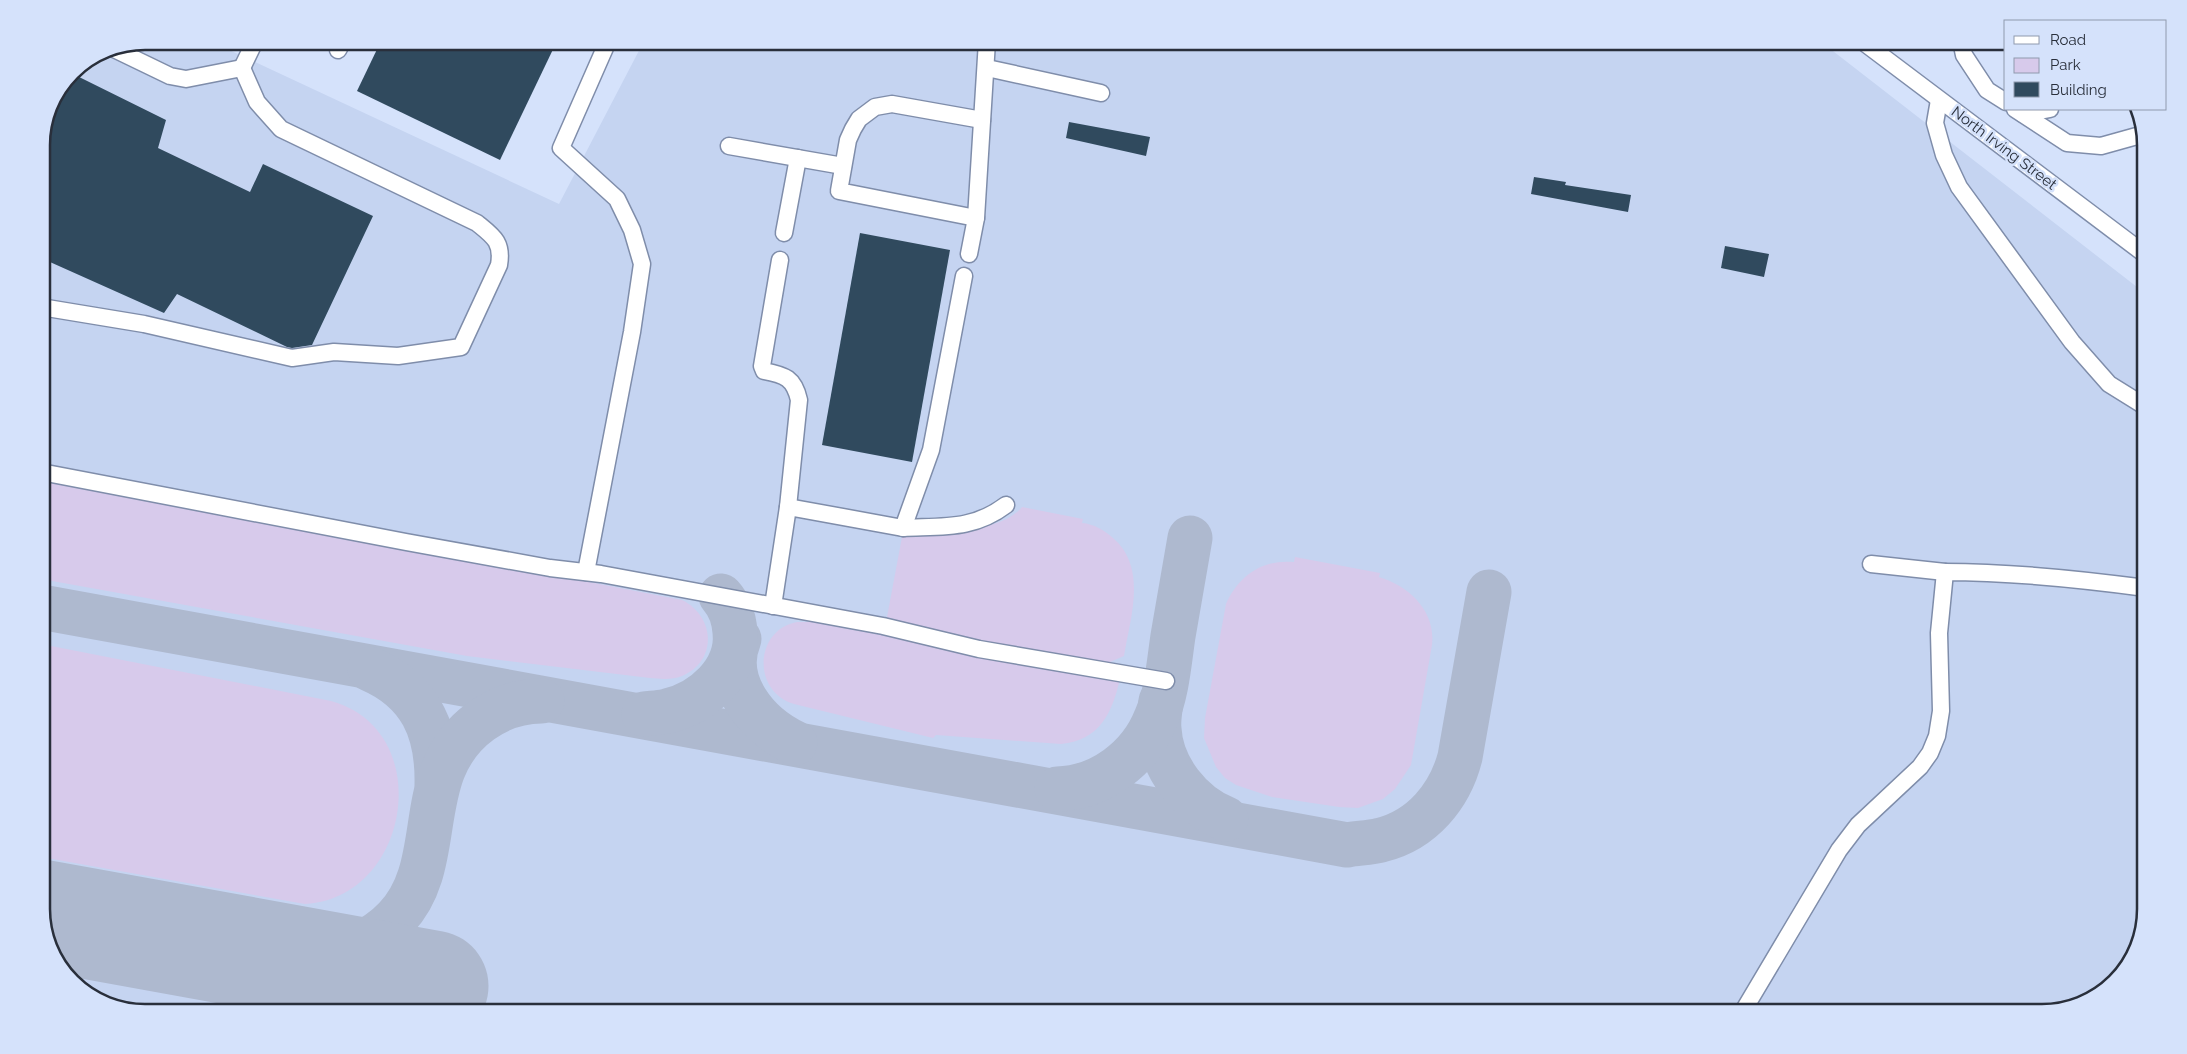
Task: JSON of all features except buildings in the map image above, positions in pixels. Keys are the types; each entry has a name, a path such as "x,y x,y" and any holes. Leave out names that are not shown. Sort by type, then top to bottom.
{"street":[{"path":"50,308 144,324 292,358 334,352 398,356 461,347 500,265 502,251 494,237 476,223 281,129 257,102 242,68 251,50"},
{"path":"586,572 632,332 642,264 632,230 617,199 560,148 604,50"},
{"path":"969,254 976,218 987,50"},
{"name":"North Irving Street","path":"1874,50 2137,249"},
{"path":"1963,50 1964,55 1986,90 2004,101"},
{"path":"123,53 170,76 186,79 242,68"},
{"path":"987,68 1101,93"},
{"path":"1939,100 1935,124 1944,155 1959,187 2078,349 2109,384 2137,401"},
{"path":"976,218 838,191 848,140 859,119 875,107 892,104 982,120"},
{"path":"2019,111 2034,110"},
{"path":"2019,111 2067,143 2101,146 2137,136"},
{"path":"729,146 843,166"},
{"path":"784,233 798,158"},
{"path":"773,606 788,507 799,400 796,386 783,375 764,371 762,366 780,260"},
{"path":"904,528 931,450 964,276"},
{"path":"50,474 396,540 550,568 586,572 883,626 979,649 1166,681"},
{"path":"788,507 904,528 969,524 988,517 1006,505"},
{"path":"1871,564 1945,572 1986,572 2039,576 2137,587"},
{"path":"1747,1004 1839,850 1858,825 1920,767 1930,753 1937,736 1941,712 1939,632 1945,572"}],"shaded area":[{"path":"139,50 229,50 559,204 639,50 1832,50 2137,287 2137,915 2130,945 2121,962 2105,980 2084,994 2066,1001 2042,1004 145,1004 121,1001 92,988 74,972 60,951 55,939 50,915 50,139 57,109 66,92 87,70 109,57"}],"green space":[{"path":"50,478 682,600 693,607 701,617 706,627 708,638 707,650 702,660 694,669 682,676 670,679 467,656 50,581"},
{"path":"1022,507 1083,519 1082,523 1102,530 1124,550 1130,564 1134,594 1124,656 1110,662 1084,662 955,639 887,617 902,537 966,531 983,527 1012,516"},
{"path":"1295,557 1380,573 1379,577 1390,581 1410,594 1425,611 1430,621 1432,645 1411,765 1395,789 1383,799 1358,808 1272,797 1236,785 1225,778 1216,767 1204,738 1205,718 1226,604 1231,594 1245,577 1253,571 1272,563 1294,562"},
{"path":"797,622 811,622 1120,679 1113,703 1102,723 1086,737 1074,741 1061,744 936,735 933,738 794,704 780,697 771,687 765,675 766,648 772,636 783,627"},
{"path":"50,646 331,701 365,718 387,744 397,776 398,811 388,845 369,874 341,895 305,904 50,859"}],"taxiway":[{"path":"1057,789 1073,787 1103,777 1129,758 1149,733 1160,708 1165,688 1190,538"},
{"path":"50,609 1347,845 1381,840 1409,828 1432,809 1449,785 1460,757 1489,592"},
{"path":"644,714 667,711 693,701 705,693 725,672 735,646 735,632 731,613 721,596"},
{"path":"739,639 735,655 735,671 739,686 746,700 756,714 768,725 795,743"},
{"path":"370,669 388,678 402,689 414,701 423,715 430,730 434,747 437,784"},
{"path":"309,964 356,946 377,934 396,918 412,896 422,871 436,791 445,766 459,742 481,721 495,712 518,704 542,701"},
{"path":"1161,701 1159,722 1161,743 1165,758 1172,771 1190,795 1201,805 1226,819"}],"runway":[{"path":"50,917 433,986"}]}
